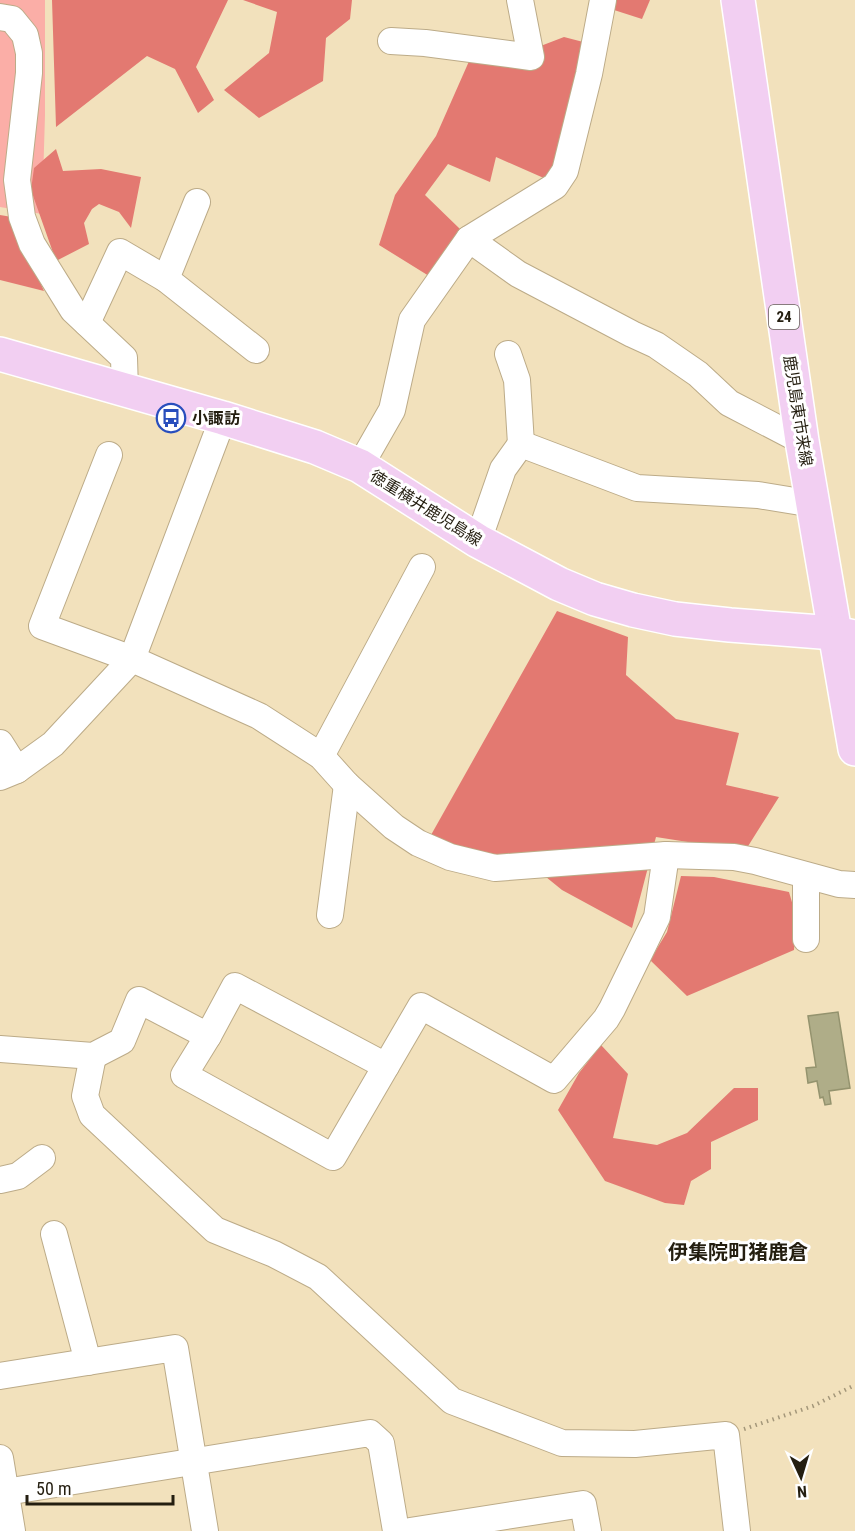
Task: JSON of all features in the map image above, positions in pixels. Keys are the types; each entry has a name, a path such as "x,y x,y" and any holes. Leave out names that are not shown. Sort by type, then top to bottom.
{"main road":[{"name":"鹿児島東市来線","path":"738,0 802,441 813,504 845,635 855,749"},
{"name":"徳重横井鹿児島線","path":"0,354 315,447 360,466 478,540 559,584 596,599 675,619 845,635"}],"street":[{"path":"391,41 425,42 531,57 520,0"},
{"path":"360,466 392,410 411,320 469,239 555,186 565,171 589,74 603,0"},
{"path":"0,17 12,19 25,35 29,53 29,73 17,180 22,218 32,244 73,310 124,358 125,390"},
{"path":"166,279 197,202"},
{"path":"469,239 518,274 656,345 698,374 729,403 802,441"},
{"path":"87,324 120,252 166,279 256,350"},
{"path":"478,540 503,469 521,444 517,380 508,354"},
{"path":"0,743 9,774 53,744 132,659 223,418"},
{"path":"521,444 637,488 758,495 813,504"},
{"path":"109,454 42,626 132,659 259,716 321,756 347,785 394,827 418,843 450,857 495,868 666,855 734,857 839,884 855,885"},
{"path":"321,756 422,567"},
{"path":"330,915 347,785"},
{"path":"386,1066 235,986 184,1075 333,1157 421,1006 554,1080 606,1019 612,1008 657,917 666,855"},
{"path":"806,876 806,939"},
{"path":"0,1049 93,1056 122,1041 139,1000 208,1035"},
{"path":"93,1056 85,1096 92,1115 215,1230 274,1254 318,1277 452,1401 562,1443 635,1444 726,1436 737,1531"},
{"path":"0,1180 18,1176 42,1158"},
{"path":"54,1234 88,1362"},
{"path":"0,1376 175,1348 205,1531"},
{"path":"3,1493 370,1433 381,1443 396,1531"},
{"path":"0,1458 3,1493 12,1531"},
{"path":"410,1531 583,1503 588,1531"}],"path":[{"path":"726,1436 813,1406 855,1385"}],"shaded area":[{"path":"0,0 45,0 42,214 0,207"},
{"path":"52,0 228,0 196,67 214,100 198,113 175,69 147,56 56,127"},
{"path":"243,0 352,0 350,19 326,38 323,81 259,118 224,90 269,53 277,12"},
{"path":"611,0 650,0 642,19 614,10"},
{"path":"564,37 587,43 561,164 546,179 496,157 490,182 448,164 425,195 460,229 429,276 379,245 395,195 436,136 470,59 538,47"},
{"path":"56,149 63,171 101,169 141,177 131,228 119,212 99,204 92,209 84,223 89,244 56,261 31,190 34,168"},
{"path":"0,215 12,217 44,291 0,280"},
{"path":"557,611 628,637 626,675 676,719 739,733 726,785 779,797 745,851 656,837 632,928 562,890 546,877 454,851 431,835"},
{"path":"681,876 714,877 789,892 796,916 794,950 687,996 650,960 667,932"},
{"path":"601,1045 628,1074 613,1138 657,1145 687,1133 734,1088 758,1088 758,1120 711,1142 711,1169 691,1181 684,1205 665,1203 605,1181 558,1110 579,1073"}],"building":[{"path":"838,1012 850,1088 829,1091 831,1104 825,1105 823,1097 820,1098 817,1081 808,1083 806,1068 816,1067 808,1016"}],"place":[{"name":"小諏訪","path":"171,418"}],"district":[{"name":"伊集院町猪鹿倉","path":"738,1252"}]}
